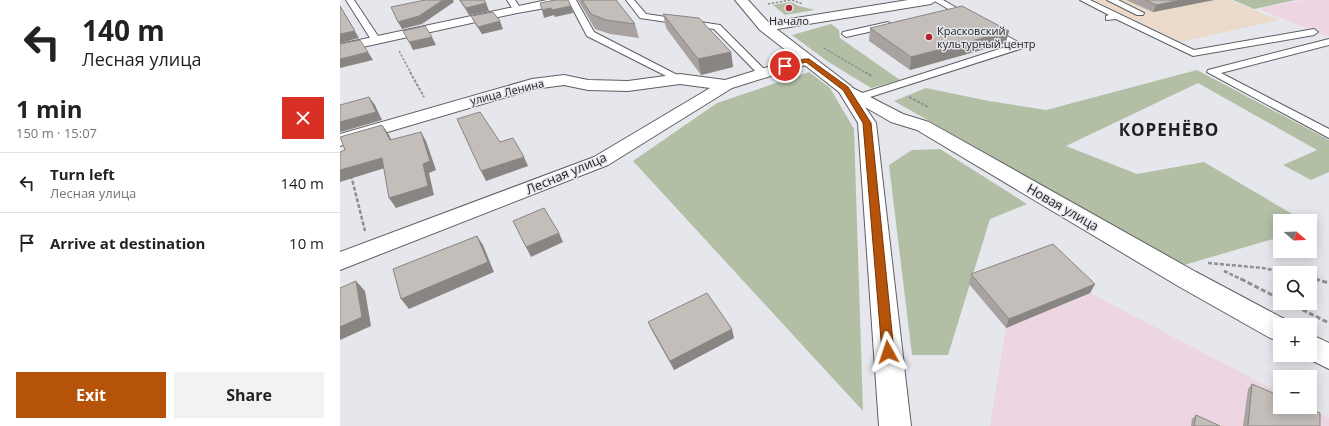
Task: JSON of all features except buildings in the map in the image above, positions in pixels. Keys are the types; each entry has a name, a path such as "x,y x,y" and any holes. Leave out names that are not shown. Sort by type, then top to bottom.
{"street":[{"path":"340,48 514,4 568,0"},
{"name":"Новая улица","path":"741,0 765,27 845,89 897,118 923,126 1187,279 1273,326"},
{"path":"765,27 931,0"},
{"name":"Лесная улица","path":"340,261 601,161 726,85 807,60"},
{"name":"улица Ленина","path":"341,139 532,84 564,80 588,85 628,86 680,79 726,85"},
{"name":"Новая улица","path":"845,89 867,123 894,426"},
{"path":"867,123 875,117 897,118"},
{"path":"1317,350 1329,357"}],"lane":[{"path":"350,0 375,39"},
{"path":"572,0 590,34 680,79"},
{"path":"630,0 643,16 717,27 763,73"},
{"path":"860,97 1020,46 937,0"},
{"path":"1084,0 1113,17 1193,53 1314,32"},
{"path":"1111,0 1140,13"},
{"path":"940,13 954,10"},
{"path":"846,34 897,23"},
{"path":"1329,42 1212,72 1329,134"}],"path":[{"path":"767,4 791,0"},
{"path":"798,2 802,0"},
{"path":"391,36 432,113"},
{"path":"341,139 370,250"},
{"path":"1208,263 1273,270"},
{"path":"1317,280 1329,283"},
{"path":"1303,310 1329,323"}],"shaded area":[{"path":"1093,0 1230,0 1278,20 1181,42"},
{"path":"1303,0 1329,0 1329,36 1259,9"},
{"path":"1090,293 1273,389 1273,414 1317,414 1317,412 1329,418 1329,426 990,426 1006,328"}],"green space":[{"path":"1233,0 1296,0 1254,9"},
{"path":"791,2 799,6 815,10 785,15 773,5"},
{"path":"831,24 839,30 840,38 900,80 871,88 827,61 792,35"},
{"path":"1197,70 1329,140 1329,172 1311,180 1283,165 1317,150 1198,83 1066,146 1137,174 1204,162 1292,214 1273,214 1273,239 1184,265 894,101 926,88 989,101 1046,110"},
{"path":"809,72 830,88 854,129 863,411 633,161 717,103"},
{"path":"940,149 1027,204 990,219 948,355 912,355 889,165 912,150"}],"place":[{"name":"Начало","path":"789,8"},
{"name":"Красковский культурный центр","path":"929,37"}],"district":[{"name":"КОРЕНЁВО","path":"1169,130"}],"route":[{"path":"785,66 807,60 845,89 867,123 888,352"}]}
